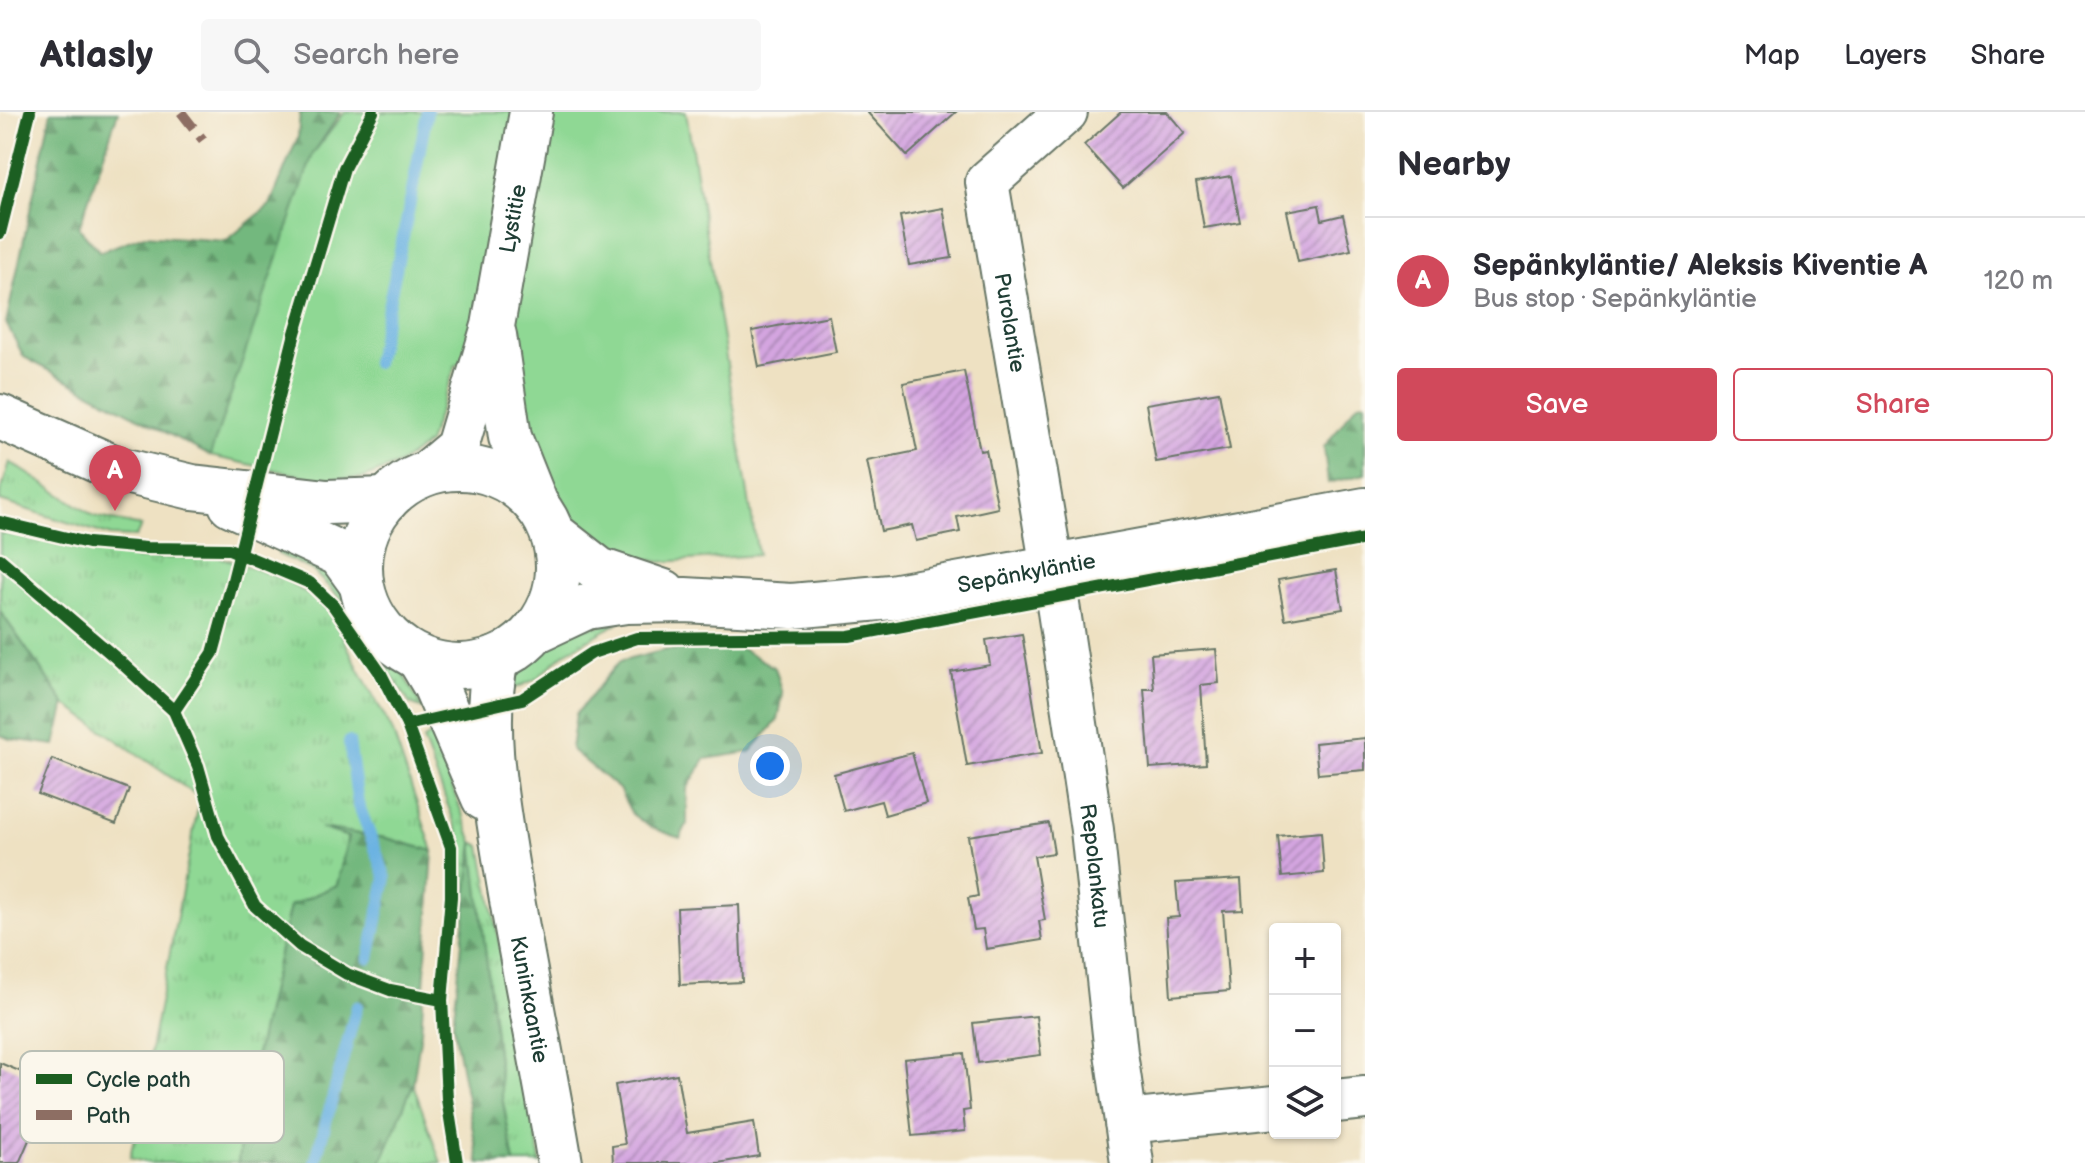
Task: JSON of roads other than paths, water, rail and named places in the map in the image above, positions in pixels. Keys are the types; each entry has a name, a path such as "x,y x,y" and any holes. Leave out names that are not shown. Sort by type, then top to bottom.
{"main road":[{"path":"0,417 117,469 192,487 327,502 386,500"},
{"path":"456,468 487,472 515,485 545,520 558,561 557,585 549,609 535,631 517,647 496,659 477,665 457,666 419,658 397,645 380,628 367,607 359,560 373,518 386,500 426,473 456,468"},
{"path":"192,487 340,554 361,583"},
{"name":"Sepänkyläntie","path":"535,631 586,607 626,601 685,600 792,606 891,597 1365,510"},
{"name":"Sepänkyläntie","path":"545,520 599,570 685,600"},
{"name":"Kuninkaantie","path":"419,658 435,685 500,837"},
{"name":"Kuninkaantie","path":"496,659 489,717 500,837 560,1163"}],"street":[{"name":"Lystitie","path":"426,473 457,447 493,326 531,112"},
{"name":"Purolantie","path":"1050,569 987,182 1066,112"},
{"name":"Lystitie","path":"493,326 510,437 545,520"},
{"name":"Repolankatu","path":"1050,569 1092,830 1116,1053 1132,1163"},
{"path":"1341,1100 1365,1098"},
{"path":"1126,1122 1269,1108"}],"waterway":[{"path":"376,363 427,112"},
{"path":"349,742 358,803 386,878 369,958"},
{"path":"315,1163 357,1006"}],"place":[{"name":"Sepänkyläntie/ Aleksis Kiventie A","path":"115,511"}]}
